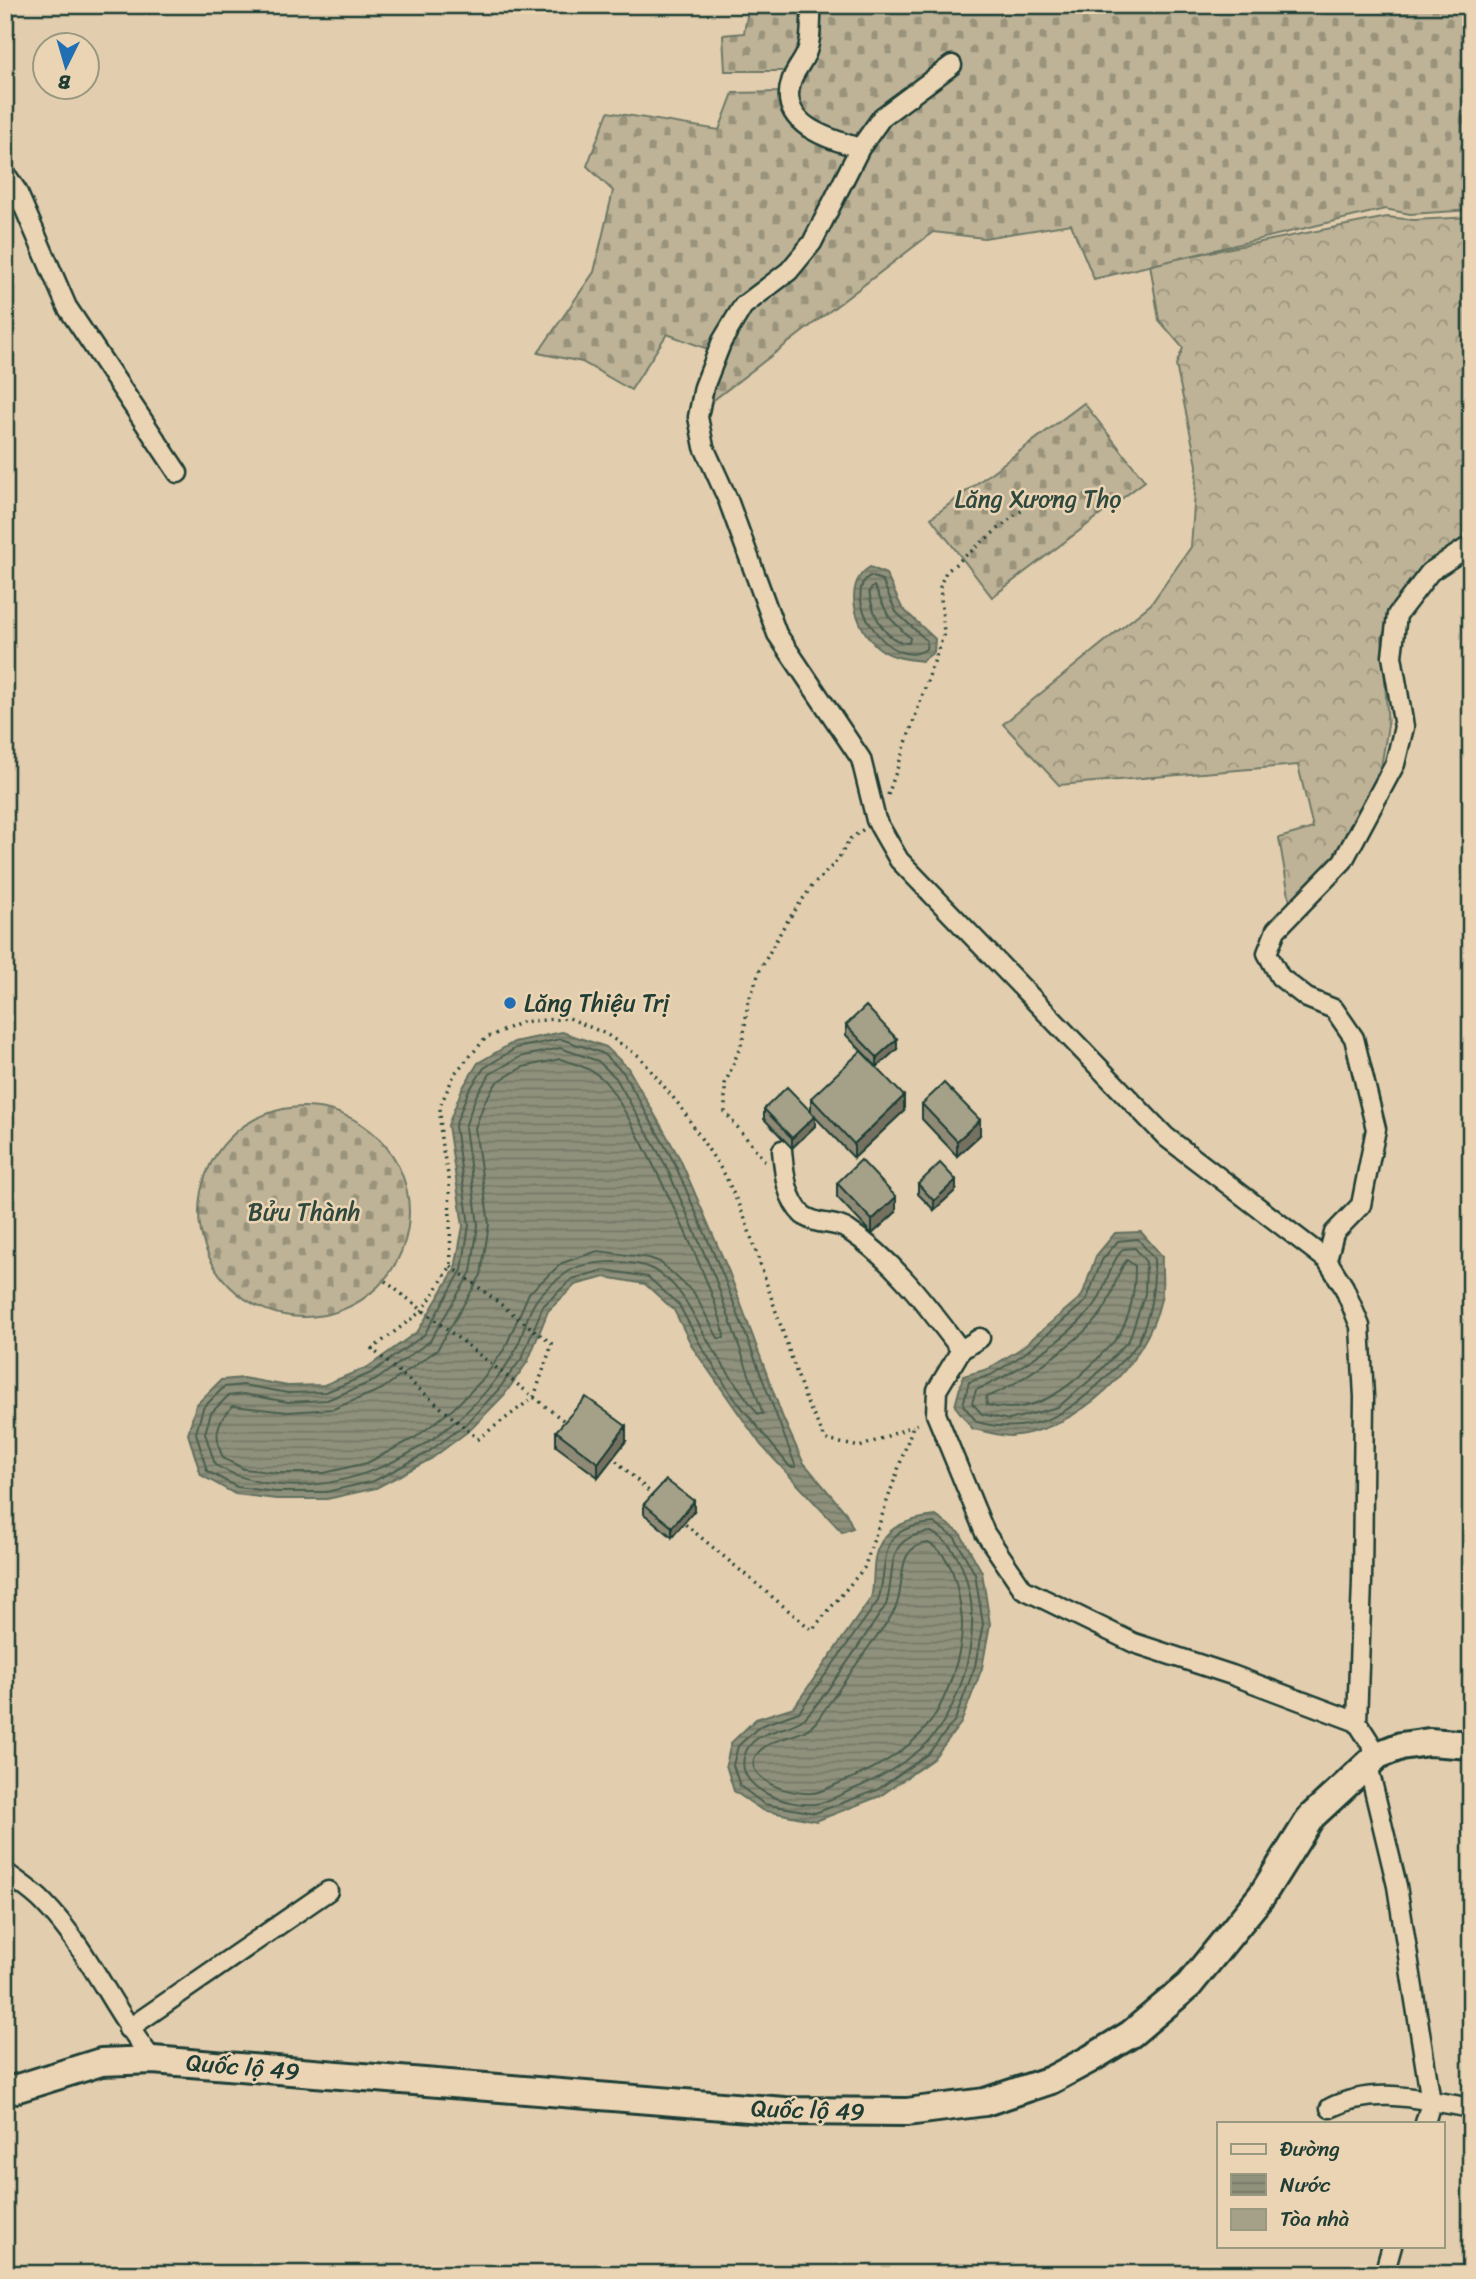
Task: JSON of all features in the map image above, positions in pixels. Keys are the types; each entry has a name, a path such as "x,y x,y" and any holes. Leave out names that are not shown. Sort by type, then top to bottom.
{"highway":[{"name":"Quốc lộ 49","path":"5,2092 101,2062 153,2060 785,2111 907,2112 985,2102 1051,2080 1090,2059 1131,2034 1189,1985 1262,1895 1311,1817 1373,1760 1401,1746 1429,1742 1471,1745"}],"street":[{"path":"812,5 808,49 792,78 788,93 802,122 817,135 860,148"},
{"path":"952,65 882,117 860,148 812,243 789,271 743,306 722,341 704,387 698,416 704,447 728,500 777,634 861,759 876,820 898,860 1166,1137 1327,1260 1344,1287 1360,1326 1364,1396 1363,1568 1357,1723 1373,1760 1397,1886 1431,2102 1425,2122"},
{"path":"5,173 17,191 67,307 178,473"},
{"path":"1327,1260 1334,1233 1361,1206 1376,1129 1354,1038 1334,1009 1307,998 1280,977 1267,953 1276,930 1343,861 1395,764 1404,727 1392,656 1397,615 1430,572 1471,545"},
{"path":"782,1150 785,1179 802,1214 817,1223 844,1227 861,1239 917,1292 961,1350"},
{"path":"980,1338 961,1350 937,1390 936,1414 985,1533 1023,1589 1134,1643 1232,1675 1357,1723"},
{"path":"5,1872 44,1903 84,1957 128,2029 153,2060"},
{"path":"128,2029 328,1891"},
{"path":"1330,2108 1351,2097 1389,2094 1471,2108"},
{"path":"1384,2274 1391,2248"}],"path":[{"path":"785,1179 725,1112 725,1084 743,1040 748,1003 760,970 784,926 812,886 837,861 850,839 876,820 936,664 944,633 940,585 946,572 1015,515 1038,500"},
{"path":"451,1266 552,1344 534,1398 478,1439 372,1349 423,1310 451,1266 449,1179 441,1141 440,1106 454,1073 485,1038 522,1022 569,1018 606,1034 639,1056 680,1106 724,1175 745,1219 806,1401 826,1440 860,1447 936,1414"},
{"path":"385,1281 576,1430"},
{"path":"671,1512 812,1630 864,1568 913,1426"},
{"path":"608,1454 662,1503"}],"green space":[{"path":"749,5 1462,5 1465,44 1471,49 1471,210 1410,214 1385,209 1094,279 1071,224 984,238 933,232 694,415 691,405 716,352 667,334 631,390 582,362 538,353 594,272 613,191 587,166 608,112 719,130 733,93 784,92 786,71 725,71 723,35 744,33"},
{"path":"1387,217 1414,220 1471,217 1471,536 1447,550 1401,596 1382,637 1388,725 1380,774 1333,857 1290,902 1279,838 1313,828 1298,765 1059,785 1003,724 1151,604 1191,547 1197,465 1176,365 1183,348 1159,320 1150,264"},
{"name":"Lăng Xương Thọ","path":"1084,403 1145,481 992,597 931,518"},
{"name":"Bửu Thành","path":"304,1107 325,1109 344,1115 362,1124 378,1138 392,1154 401,1172 407,1191 407,1233 401,1252 392,1270 378,1286 362,1300 344,1309 325,1315 304,1317 283,1315 264,1309 246,1300 230,1286 216,1270 207,1252 201,1233 199,1212 201,1191 207,1172 216,1154 230,1138 246,1124 264,1115 283,1109"}],"water":[{"path":"870,567 886,574 902,608 935,639 934,652 922,661 889,654 879,648 864,630 858,619 854,595 861,575"},
{"path":"562,1032 606,1047 628,1068 680,1159 729,1272 783,1418 803,1462 846,1513 853,1528 842,1532 761,1445 693,1348 674,1310 645,1284 605,1277 575,1285 548,1311 528,1361 504,1395 471,1429 431,1459 376,1488 327,1499 276,1499 235,1494 201,1475 188,1434 196,1405 221,1380 243,1378 288,1386 324,1385 368,1367 418,1331 455,1269 463,1226 448,1125 462,1089 478,1063 514,1042"},
{"path":"1141,1232 1162,1256 1162,1294 1153,1324 1125,1370 1106,1390 1084,1407 1061,1421 1036,1431 1011,1436 973,1429 955,1406 963,1376 988,1369 1020,1349 1082,1296 1096,1256 1115,1233"},
{"path":"936,1516 960,1533 982,1572 990,1624 982,1668 961,1723 933,1759 880,1796 816,1821 762,1810 734,1791 726,1765 731,1743 756,1719 794,1707 871,1598 876,1554 886,1536 900,1525"}],"building":[{"path":"866,1006 897,1039 877,1057 846,1025"},
{"path":"861,1051 904,1096 854,1144 811,1098"},
{"path":"944,1083 980,1120 957,1141 922,1104"},
{"path":"787,1087 815,1116 792,1138 764,1109"},
{"path":"861,1160 896,1197 872,1220 837,1183"},
{"path":"940,1163 956,1180 934,1201 918,1184"},
{"path":"586,1397 626,1426 598,1463 556,1431"},
{"path":"666,1480 694,1501 672,1527 644,1504"}],"place":[{"name":"Lăng Thiệu Trị","path":"510,1003"}]}
